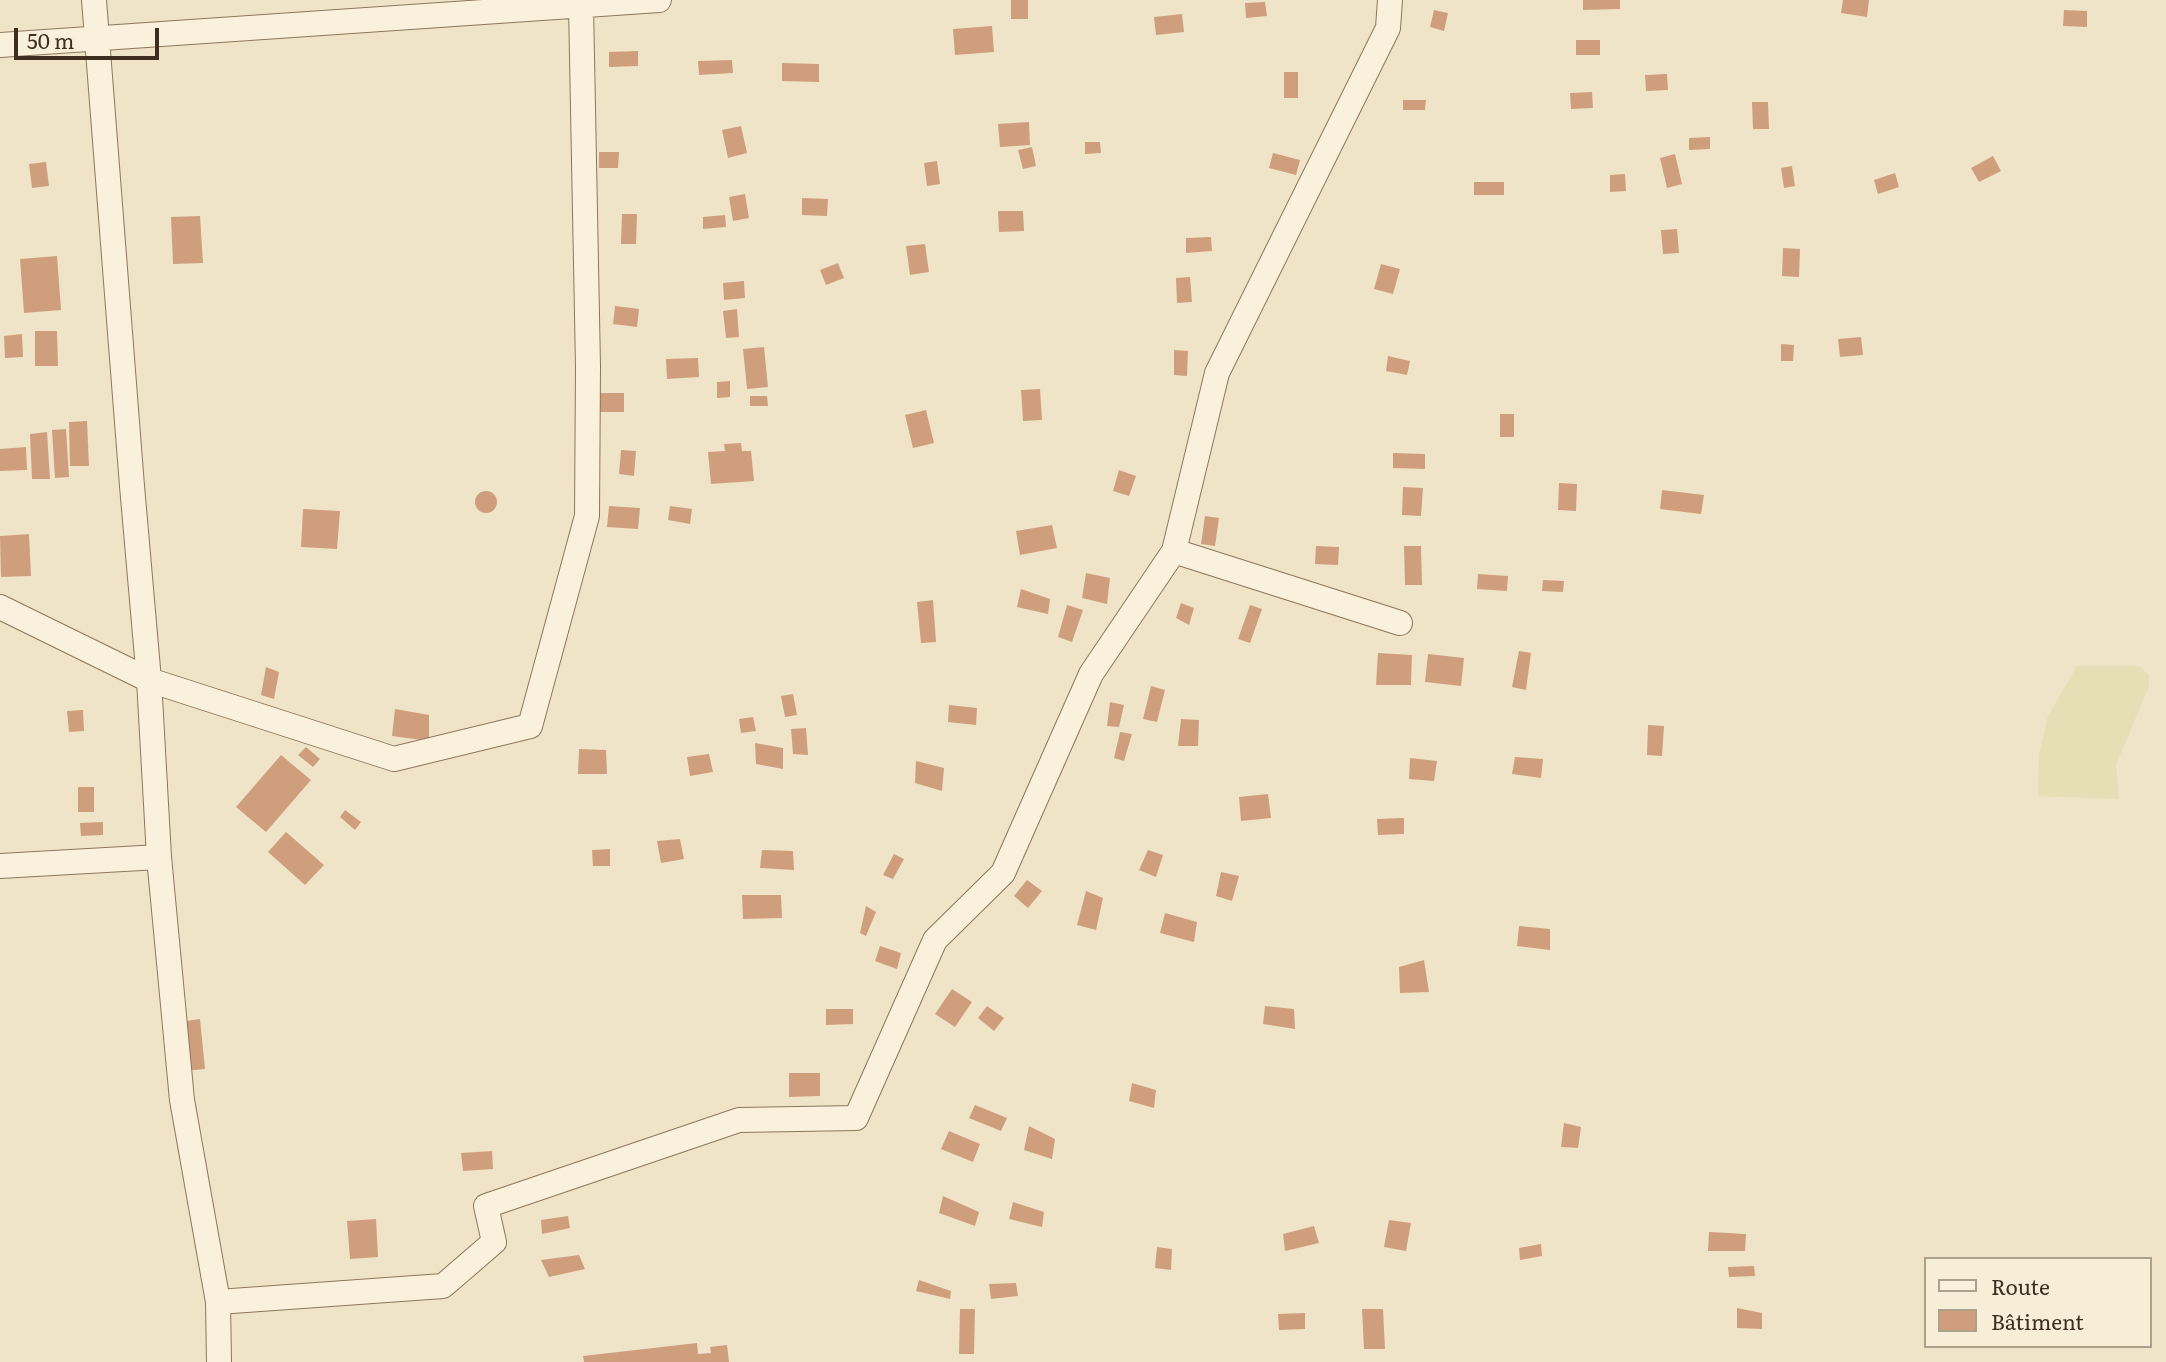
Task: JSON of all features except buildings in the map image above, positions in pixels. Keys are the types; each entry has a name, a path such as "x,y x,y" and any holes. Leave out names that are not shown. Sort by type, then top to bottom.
{"street":[{"path":"94,0 149,680 159,857 182,1100 218,1303 219,1362"},
{"path":"0,45 659,0"},
{"path":"218,1303 443,1286 494,1241 486,1206 740,1120 856,1118 935,940 1003,873 1091,674 1174,551 1217,373 1388,28 1390,0"},
{"path":"0,607 149,680 394,759 530,726 587,516 588,367 581,5"},
{"path":"1174,551 1401,623"},
{"path":"0,866 159,857"}],"shaded area":[{"path":"2077,666 2139,666 2149,675 2149,686 2116,765 2119,799 2038,796 2039,754 2048,716"}]}
